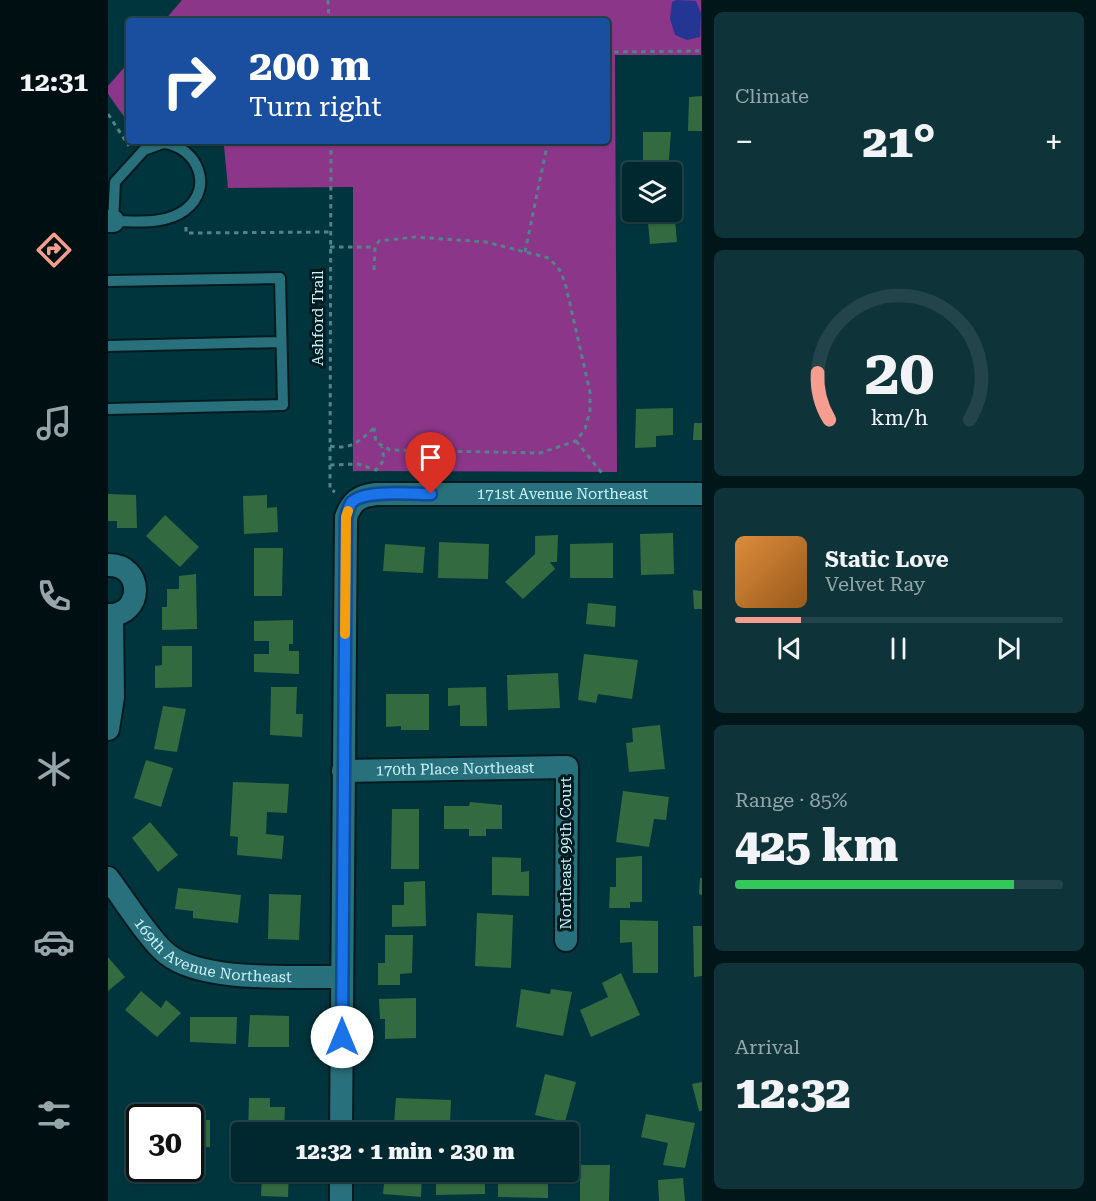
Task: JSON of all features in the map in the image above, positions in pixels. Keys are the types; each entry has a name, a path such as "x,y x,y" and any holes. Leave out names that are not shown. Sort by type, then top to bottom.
{"street":[{"name":"171st Avenue Northeast","path":"343,498 376,494 702,494"},
{"path":"341,1122 346,517 343,498"},
{"path":"108,565 126,569 131,575 136,590 132,604 119,614 110,615 113,697 108,729"},
{"name":"170th Place Northeast","path":"343,771 567,767"},
{"name":"Northeast 99th Court","path":"566,940 567,767"},
{"name":"169th Avenue Northeast","path":"108,878 165,953 181,964 216,973 342,977"},
{"path":"341,1182 341,1201"}],"lane":[{"path":"173,144 182,147 192,156 198,167 197,192 186,209 161,220 111,220 115,182 137,157 153,145 173,144"},
{"path":"108,281 280,278 283,405 108,409"},
{"path":"108,346 282,342"}],"path":[{"path":"328,0 329,18"},
{"path":"610,54 702,51"},
{"path":"108,114 126,141"},
{"path":"128,144 137,157"},
{"name":"Ashford Trail","path":"331,144 330,489 343,498"},
{"path":"525,252 547,144"},
{"path":"186,233 330,232"},
{"path":"330,446 344,449 359,442 374,428 376,442 382,447 420,452 540,453 576,441 585,429 590,411 590,392 565,282 559,269 549,258 486,242 439,238 386,240 379,242 375,247 374,270"},
{"path":"330,247 375,247"},
{"path":"576,441 605,477"},
{"path":"330,465 358,464 376,471 384,460 382,447"}],"shaded area":[{"path":"182,0 701,0 701,55 615,55 617,472 353,471 353,187 228,188 222,144 610,144 610,18 167,18"},
{"path":"696,1 701,13 700,37 687,40 675,35 670,19 672,2"},
{"path":"126,65 126,118 108,94 108,86"}],"building":[{"path":"702,96 702,131 688,131 689,97"},
{"path":"643,132 671,132 669,162 643,162"},
{"path":"648,222 675,222 677,242 650,244"},
{"path":"673,408 673,435 656,436 656,447 635,448 636,409"},
{"path":"694,423 702,423 702,440 693,440"},
{"path":"108,494 136,495 137,528 117,528 117,521 108,521"},
{"path":"267,495 267,508 277,507 278,532 244,534 243,496"},
{"path":"165,515 199,547 180,567 146,536"},
{"path":"673,533 674,574 641,575 640,534"},
{"path":"558,535 557,562 550,562 555,569 523,599 505,582 535,554 535,536"},
{"path":"439,542 489,544 488,579 438,578"},
{"path":"613,543 613,578 570,578 570,544"},
{"path":"385,544 425,547 423,573 383,571"},
{"path":"254,548 283,548 282,596 254,596"},
{"path":"196,574 197,629 162,630 162,607 167,607 167,589 179,589 179,576"},
{"path":"693,590 702,591 702,609 694,609"},
{"path":"588,603 616,606 615,627 586,624"},
{"path":"293,620 293,644 289,644 289,651 299,651 299,674 254,672 254,654 269,654 269,641 254,641 254,621"},
{"path":"162,646 192,646 192,687 155,688 155,666 162,665"},
{"path":"584,654 638,660 632,699 598,694 596,703 578,700"},
{"path":"558,673 560,708 508,710 507,675"},
{"path":"271,687 297,687 296,714 303,714 302,737 270,735"},
{"path":"486,687 487,726 460,726 460,705 448,706 448,688"},
{"path":"386,694 429,694 429,730 401,730 401,726 386,727"},
{"path":"163,706 186,709 177,752 154,749"},
{"path":"660,725 665,769 629,772 626,743 633,742 632,728"},
{"path":"146,760 173,768 161,807 134,798"},
{"path":"233,782 289,784 287,813 267,812 266,834 284,836 282,859 237,855 238,837 230,836"},
{"path":"623,791 669,797 666,820 654,819 649,847 616,842"},
{"path":"470,802 502,805 502,829 486,829 486,836 469,836 469,829 444,829 444,806 469,806"},
{"path":"392,809 419,809 419,869 391,869"},
{"path":"150,822 178,855 158,872 132,838"},
{"path":"642,856 642,902 630,902 630,908 609,908 610,887 616,887 616,858"},
{"path":"492,857 521,858 521,872 529,871 529,896 492,895"},
{"path":"700,878 702,878 702,895 699,894"},
{"path":"425,881 426,926 392,927 392,905 404,905 404,882"},
{"path":"178,888 241,895 238,923 193,918 193,911 175,909"},
{"path":"269,894 301,895 299,940 268,939"},
{"path":"477,913 513,915 511,968 475,966"},
{"path":"620,920 658,921 658,973 633,973 632,942 620,943"},
{"path":"693,926 702,926 702,976 694,977"},
{"path":"385,935 413,935 412,973 400,974 400,985 378,985 378,963 385,963"},
{"path":"108,957 125,977 108,991"},
{"path":"621,973 640,1015 591,1037 580,1010 608,997 602,983"},
{"path":"521,989 550,994 551,989 572,992 563,1036 516,1027"},
{"path":"141,991 161,1008 166,1000 181,1013 157,1037 125,1010"},
{"path":"416,998 416,1038 385,1039 385,1019 380,1019 379,999"},
{"path":"250,1015 289,1016 289,1047 248,1047"},
{"path":"190,1017 237,1017 236,1044 190,1042"},
{"path":"545,1074 576,1082 565,1122 535,1115"},
{"path":"702,1082 702,1111 699,1111 692,1084"},
{"path":"249,1098 270,1098 270,1107 285,1107 284,1122 248,1122"},
{"path":"396,1098 451,1100 450,1122 394,1122"},
{"path":"646,1114 695,1123 685,1168 663,1165 668,1143 641,1137"},
{"path":"204,1120 210,1120 210,1147 204,1147"},
{"path":"580,1165 610,1165 609,1201 580,1201"},
{"path":"683,1178 685,1201 659,1201 658,1180"},
{"path":"262,1182 289,1182 288,1197 261,1196"},
{"path":"384,1182 422,1182 421,1197 383,1194"},
{"path":"436,1182 485,1182 485,1194 436,1195"},
{"path":"498,1182 548,1182 548,1198 498,1197"}],"slow traffic":[{"path":"345,634 346,517 348,511"}],"route":[{"path":"342,1037 346,517 351,503 360,497 373,494 431,494"}]}
